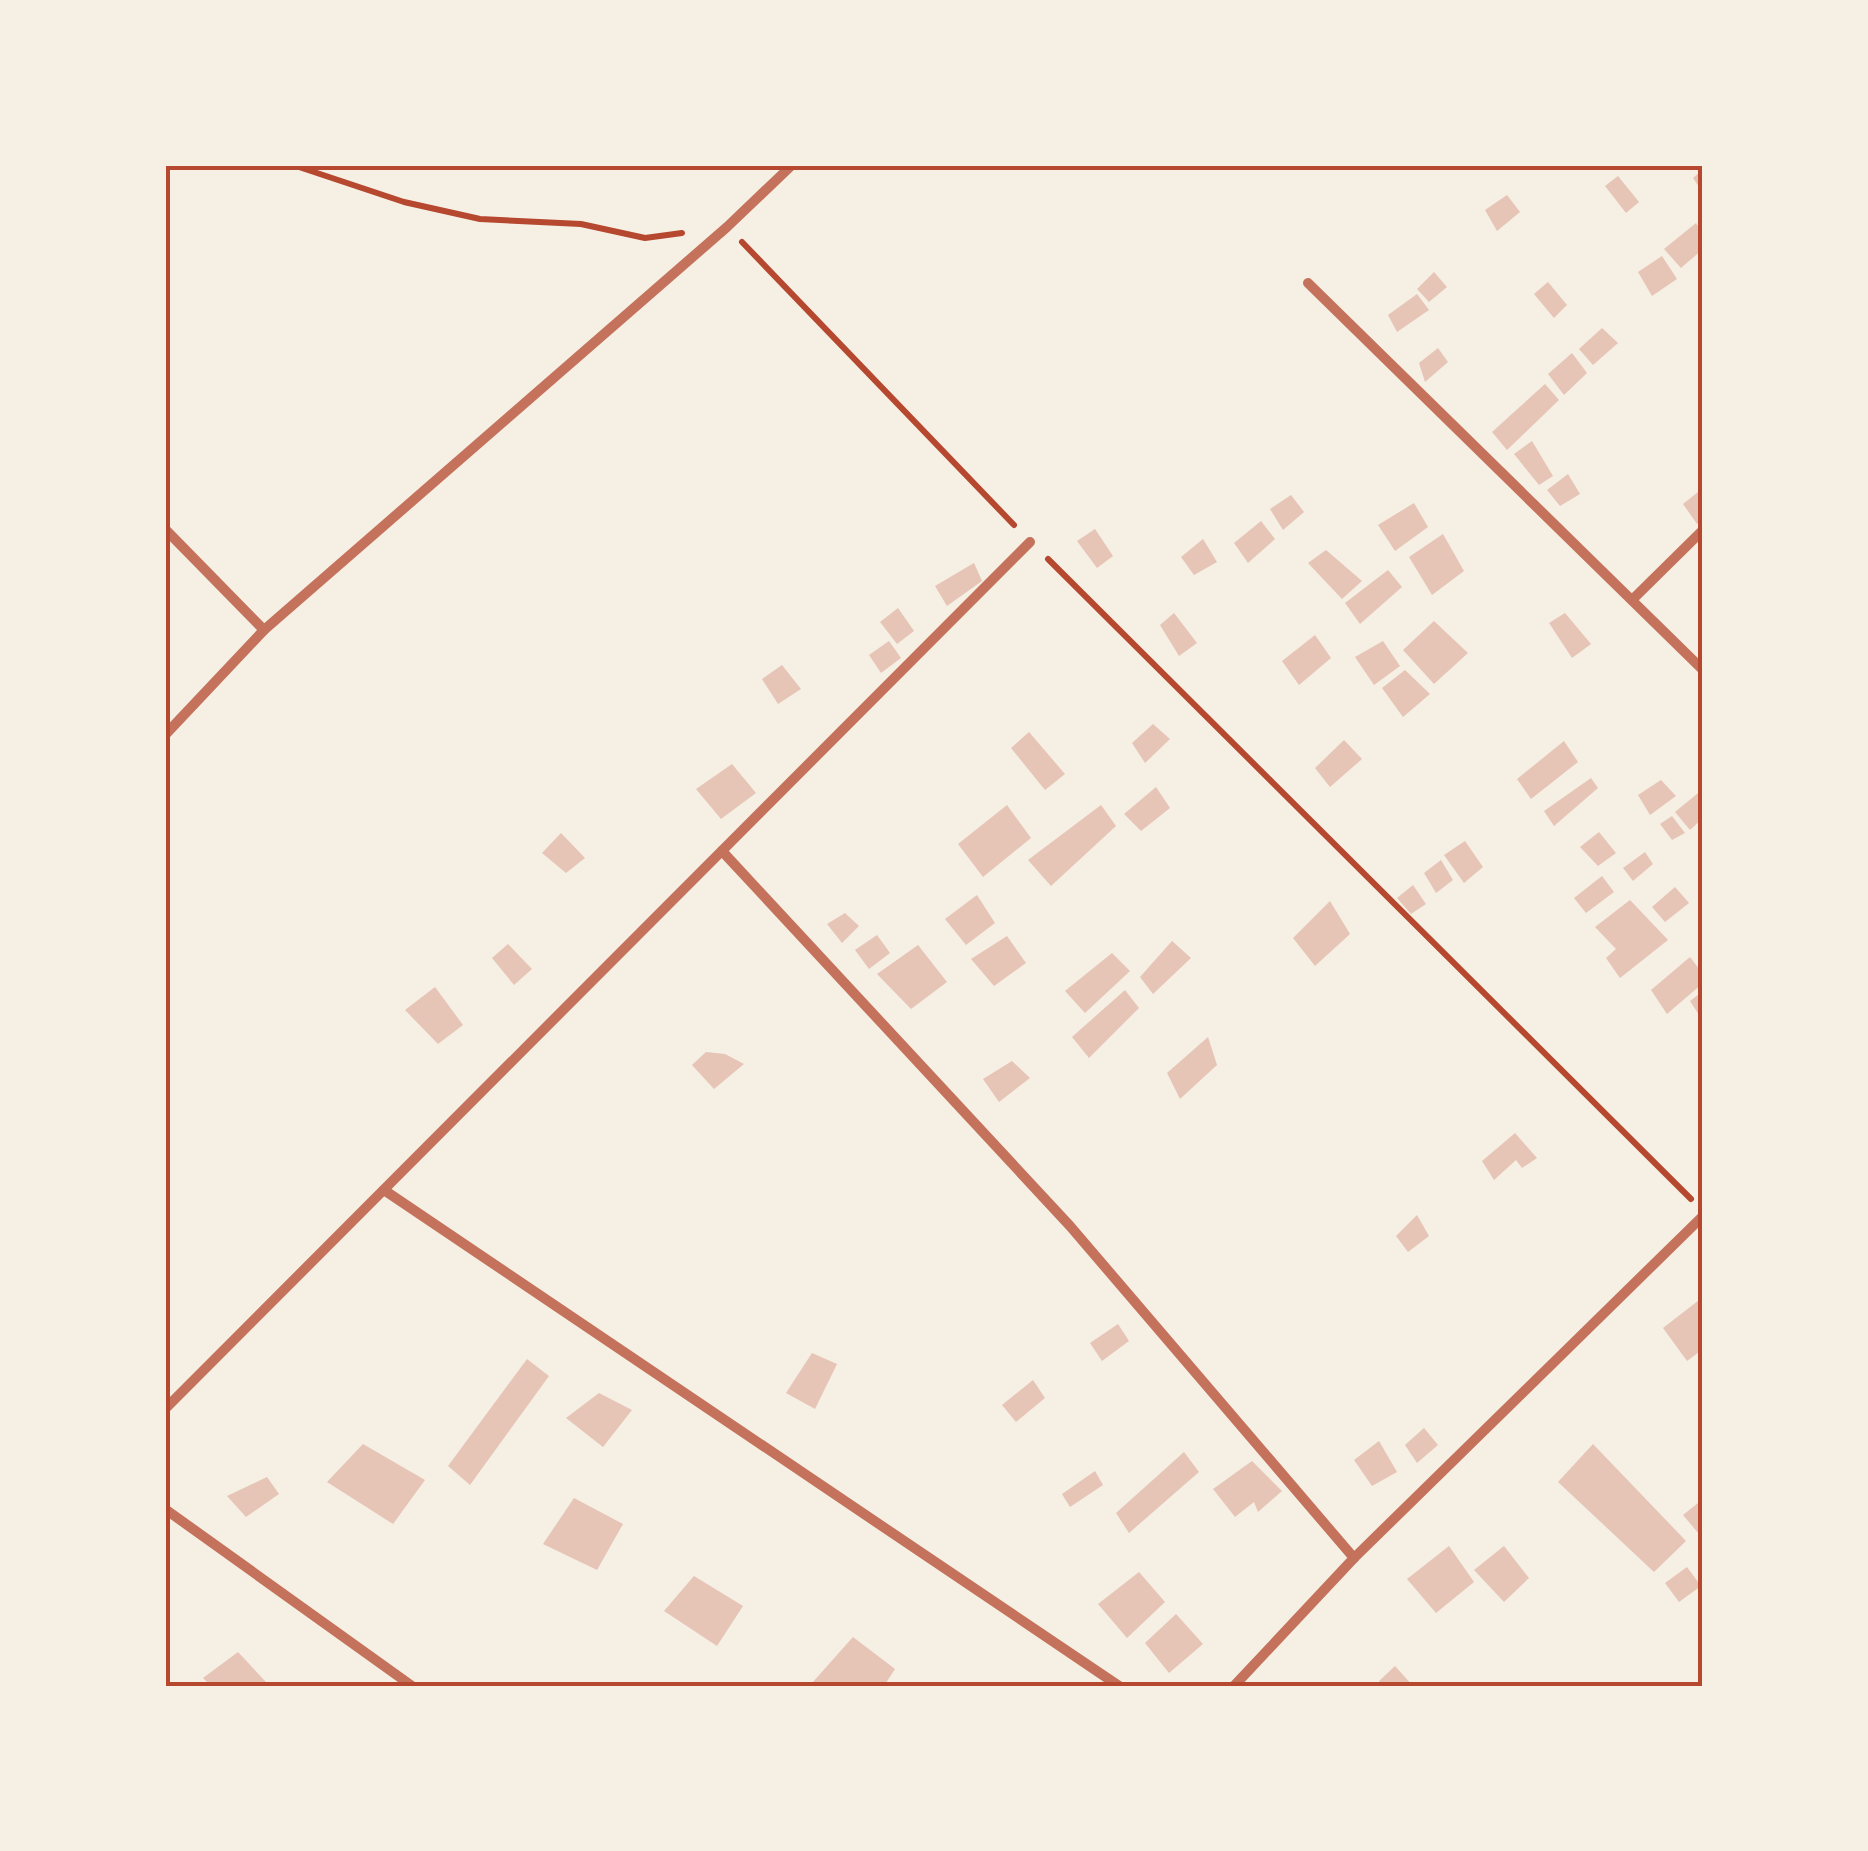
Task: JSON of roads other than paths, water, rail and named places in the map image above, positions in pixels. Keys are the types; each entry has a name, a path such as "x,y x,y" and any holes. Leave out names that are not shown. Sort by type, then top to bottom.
{"street":[{"path":"165,735 264,630 727,227 792,165"},
{"path":"1308,283 1634,598 1703,670"},
{"path":"165,529 264,630"},
{"path":"1634,598 1703,530"},
{"path":"165,1409 1030,542"},
{"path":"722,850 1070,1226 1354,1558"},
{"path":"384,1190 1119,1686"},
{"path":"1234,1686 1354,1558 1703,1213"},
{"path":"165,1509 412,1686"}]}
